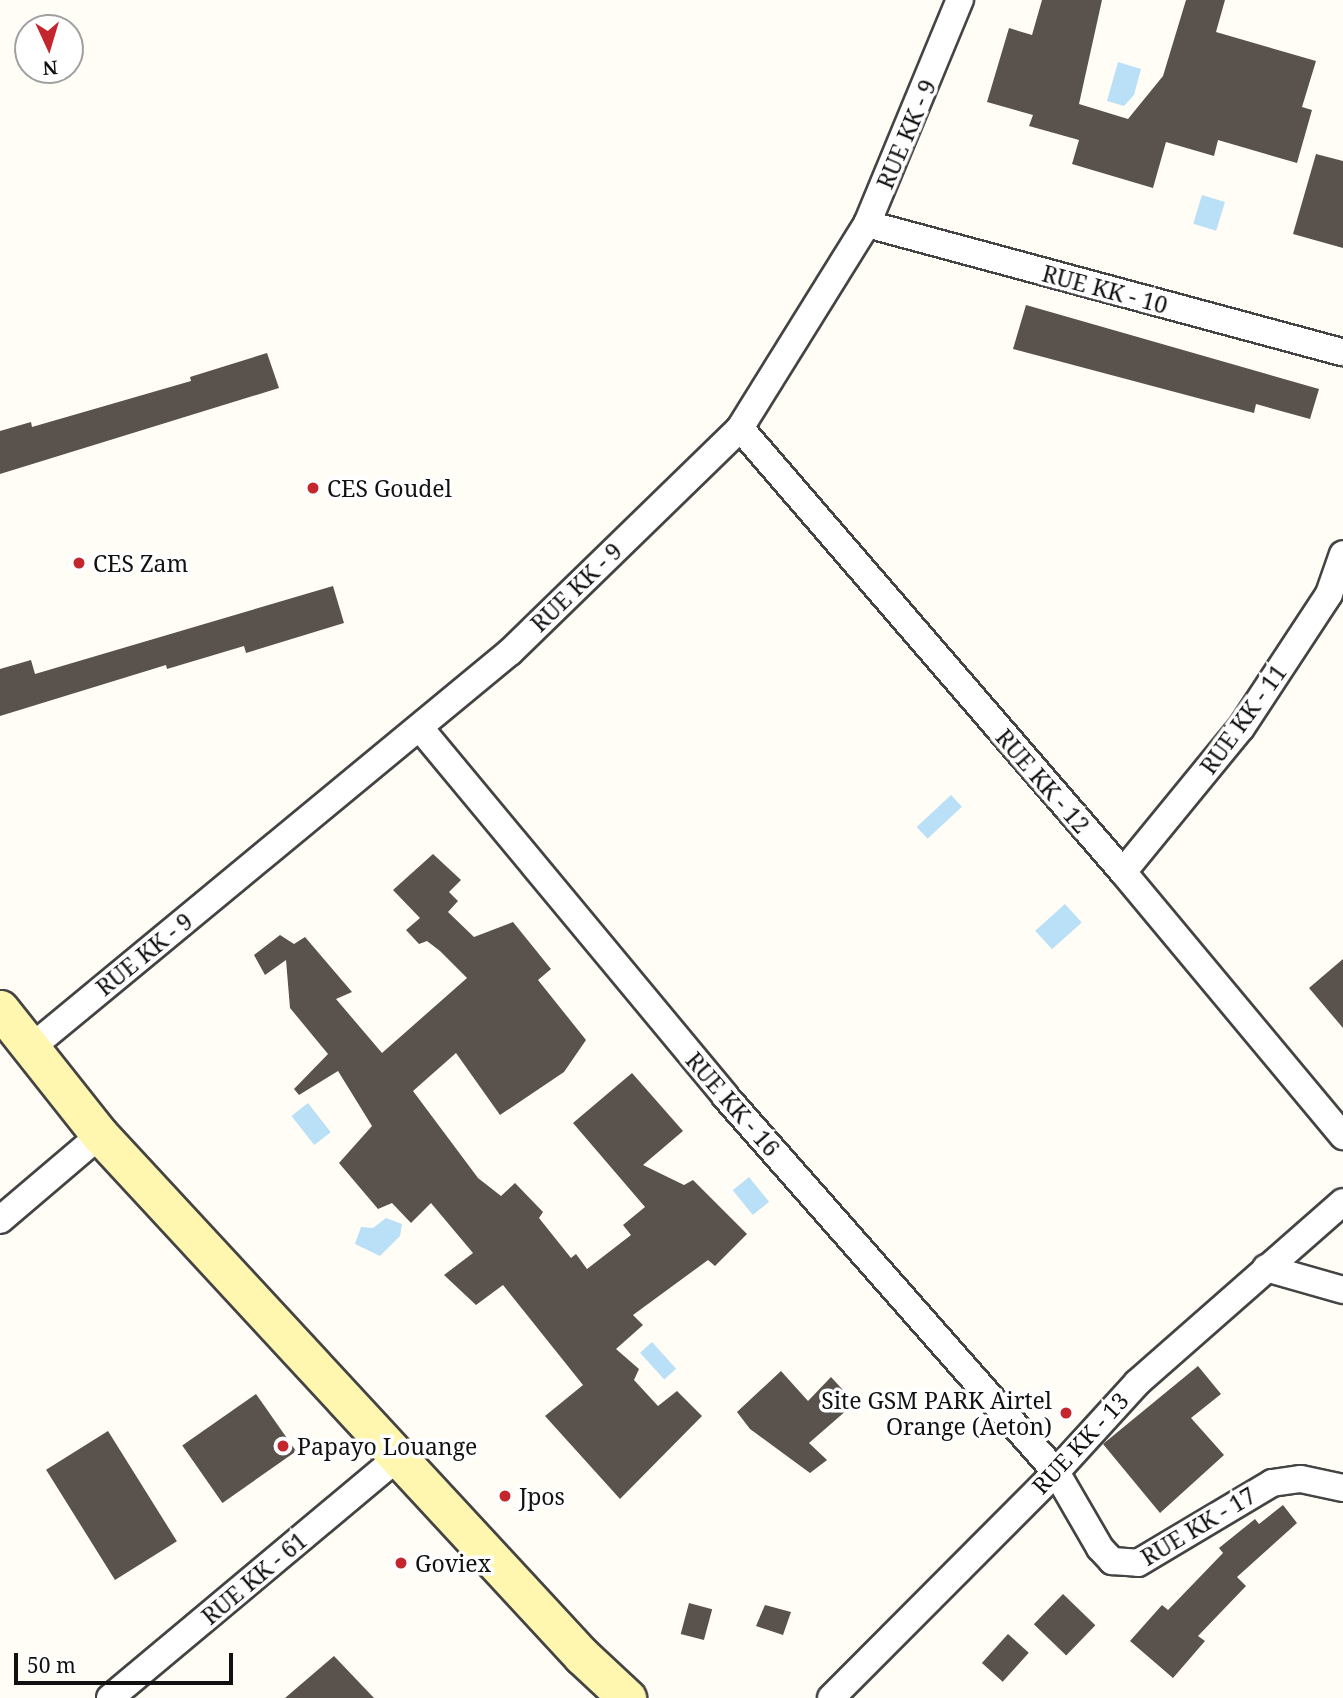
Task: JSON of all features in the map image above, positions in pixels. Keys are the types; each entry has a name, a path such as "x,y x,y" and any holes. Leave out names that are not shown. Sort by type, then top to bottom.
{"street":[{"name":"RUE KK - 9","path":"33,1046 510,652 740,428 867,224 960,0"},
{"name":"RUE KK - 10","path":"867,224 1343,352"},
{"name":"RUE KK - 12","path":"740,428 1123,872 1343,1136"},
{"name":"RUE KK - 11","path":"1123,872 1241,728 1329,594 1343,554"},
{"name":"RUE KK - 16","path":"420,728 725,1096 1056,1472 1100,1548"},
{"path":"0,1009 33,1046 100,1135 582,1656 627,1698"},
{"path":"0,1220 100,1135"},
{"name":"RUE KK - 13","path":"831,1698 1056,1472 1137,1383 1343,1202"},
{"path":"1266,1268 1343,1290"},
{"name":"RUE KK - 61","path":"110,1698 398,1457"},
{"name":"RUE KK - 17","path":"1100,1548 1121,1564 1138,1563 1272,1483 1301,1479 1343,1488"},
{"path":"582,1656 589,1698"}],"water":[{"path":"1118,62 1141,69 1134,95 1124,106 1107,101"},
{"path":"1202,195 1225,202 1216,231 1193,224"},
{"path":"951,795 962,807 928,839 917,827"},
{"path":"1065,904 1082,923 1052,949 1035,931"},
{"path":"308,1103 331,1132 314,1145 291,1116"},
{"path":"749,1177 769,1202 753,1215 733,1190"},
{"path":"386,1218 402,1224 400,1236 380,1256 355,1244 361,1227 373,1228"},
{"path":"652,1342 676,1369 664,1379 640,1353"}],"building":[{"path":"1042,0 1102,0 1079,104 1128,119 1163,76 1186,0 1225,0 1216,32 1316,61 1302,107 1312,110 1297,163 1218,140 1214,156 1166,142 1153,188 1072,164 1079,140 1029,126 1033,115 987,102 1009,28 1032,35"},
{"path":"1316,154 1343,161 1343,248 1293,234"},
{"path":"1026,305 1319,389 1310,419 1256,404 1254,413 1013,349"},
{"path":"267,353 279,388 0,474 0,431 31,422 32,427 191,381 190,377"},
{"path":"333,586 344,623 246,653 244,646 167,669 166,665 0,716 0,669 31,660 35,674"},
{"path":"433,854 461,880 449,892 458,901 448,912 474,937 513,922 551,969 538,980 586,1040 564,1072 500,1115 456,1053 413,1091 478,1178 501,1196 515,1183 543,1212 539,1218 571,1258 576,1254 587,1269 631,1235 623,1225 645,1207 573,1123 632,1073 683,1131 643,1165 684,1185 693,1180 747,1234 715,1266 708,1260 633,1315 643,1325 616,1349 639,1369 634,1380 658,1406 677,1391 702,1416 620,1499 545,1416 583,1385 503,1285 476,1305 444,1275 473,1253 431,1203 411,1223 392,1203 378,1209 339,1163 372,1126 338,1071 299,1095 294,1089 328,1054 290,1008 286,960 265,975 254,955 280,935 294,944 305,937 352,992 336,999 382,1053 467,978 440,951 427,941 419,944 406,930 420,918 393,890"},
{"path":"1343,959 1343,1028 1309,988"},
{"path":"1198,1366 1221,1394 1191,1418 1224,1455 1160,1513 1103,1444"},
{"path":"781,1371 808,1401 831,1377 855,1403 809,1443 827,1460 810,1473 750,1429 737,1412"},
{"path":"256,1394 296,1451 222,1503 182,1446"},
{"path":"108,1431 177,1541 115,1580 46,1470"},
{"path":"1283,1505 1297,1523 1237,1577 1246,1586 1198,1636 1205,1641 1173,1678 1130,1641 1162,1605 1168,1610 1223,1553 1219,1548 1255,1519 1259,1524"},
{"path":"1063,1594 1095,1625 1066,1655 1034,1624"},
{"path":"689,1603 712,1609 704,1640 681,1634"},
{"path":"765,1605 791,1612 783,1635 756,1626"},
{"path":"1008,1634 1029,1653 1003,1682 982,1663"},
{"path":"334,1656 374,1698 285,1698"}],"place":[{"name":"CES Goudel","path":"313,488"},
{"name":"CES Zam","path":"79,563"},
{"name":"Site GSM PARK Airtel Orange (Aeton)","path":"1066,1413"},
{"name":"Papayo Louange","path":"283,1446"},
{"name":"Jpos","path":"505,1496"},
{"name":"Goviex","path":"401,1563"}]}
